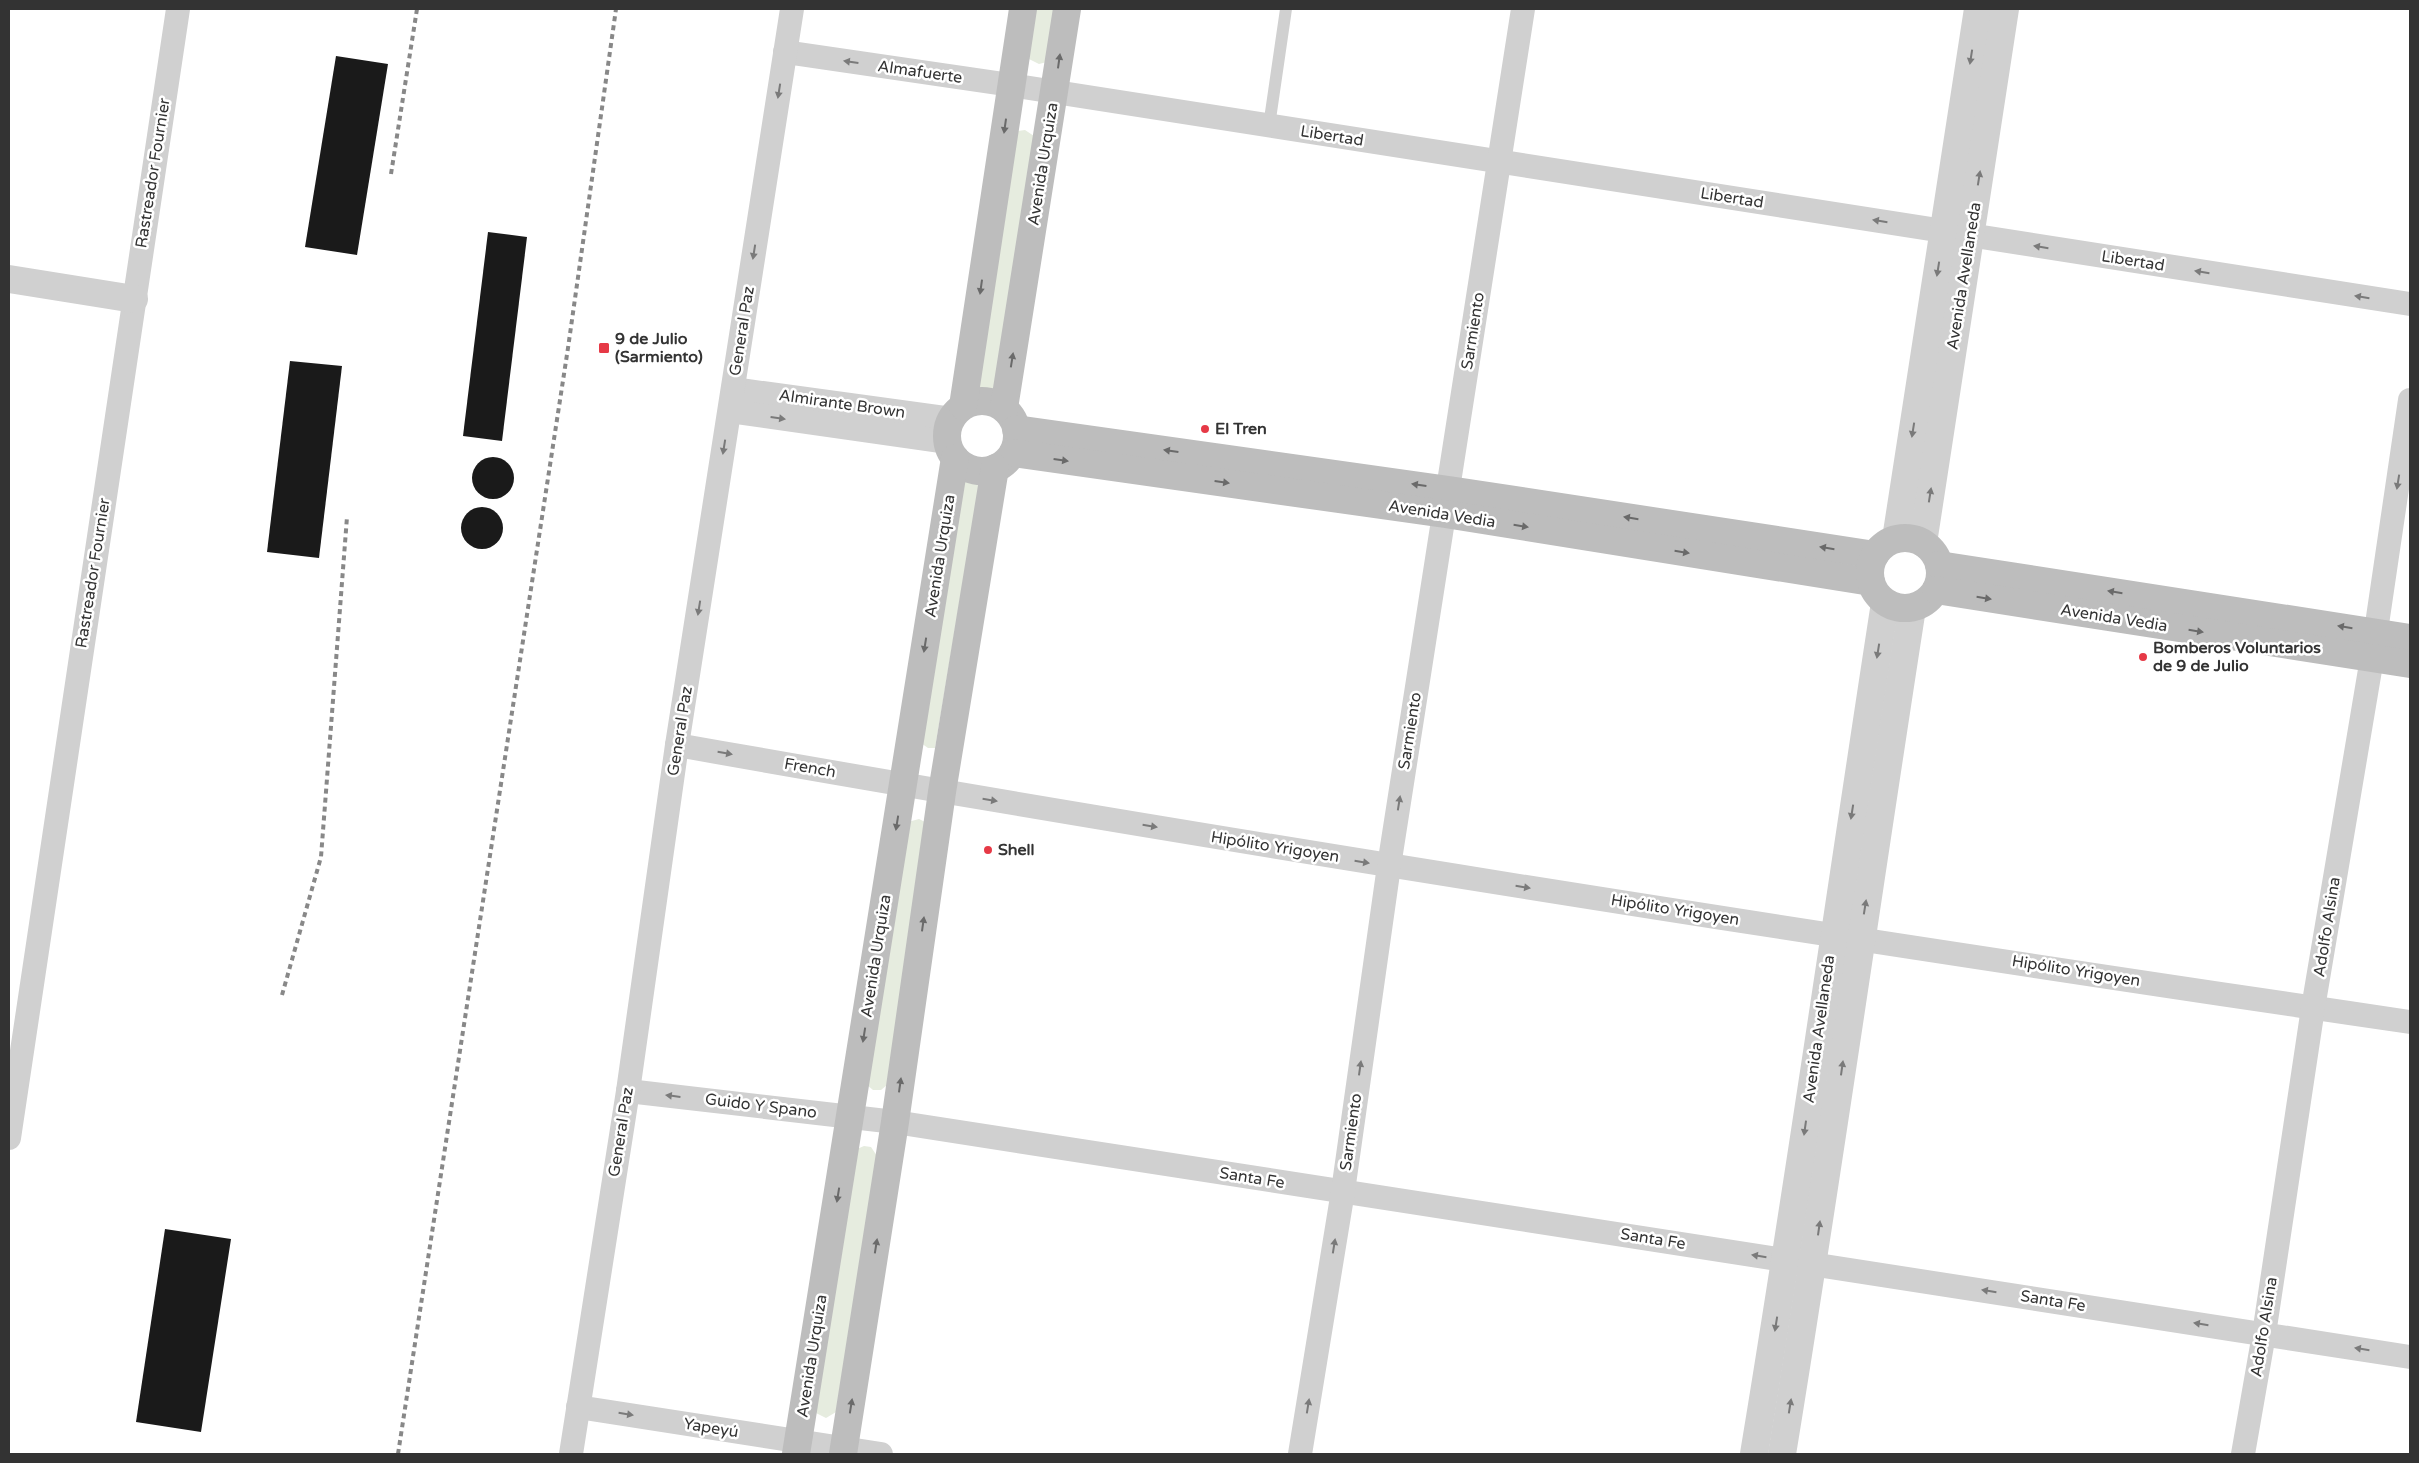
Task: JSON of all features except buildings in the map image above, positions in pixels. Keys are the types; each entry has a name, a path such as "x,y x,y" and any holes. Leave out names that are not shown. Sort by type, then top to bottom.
{"main road":[{"name":"Avenida Urquiza","path":"797,1448 903,785 954,431 1023,9"},
{"name":"Avenida Urquiza","path":"844,1451 895,1122 942,792 1007,440 1067,9"},
{"path":"980,400 991,402 1007,440 974,470 954,431 980,400"},
{"name":"Avenida Vedia","path":"1007,440 1447,502 1885,547"},
{"name":"Avenida Vedia","path":"1447,502 1878,592"},
{"path":"1905,538 1922,543 1936,556 1938,578 1926,602 1912,608 1903,609 1878,592 1871,563 1885,547 1905,538"},
{"name":"Avenida Vedia","path":"1938,578 2373,645 2410,664"},
{"name":"Avenida Vedia","path":"2373,645 2410,638"}],"street":[{"name":"Rastreador Fournier","path":"9,1138 178,9"},
{"name":"General Paz","path":"571,1454 628,1091 677,745 792,9"},
{"name":"Sarmiento","path":"1300,1454 1342,1192 1389,866 1523,9"},
{"name":"Avenida Avellaneda","path":"1885,547 1944,231 1978,9"},
{"name":"Avenida Avellaneda","path":"1922,543 2005,9"},
{"name":"Almafuerte","path":"785,52 1055,93"},
{"name":"Libertad","path":"1055,93 2410,304"},
{"path":"9,279 134,299"},
{"name":"Almirante Brown","path":"732,400 954,431"},
{"name":"Adolfo Alsina","path":"2243,1454 2264,1334 2313,1008 2373,645 2410,400"},
{"name":"Avenida Avellaneda","path":"1754,1454 1786,1260 1833,934 1878,592"},
{"name":"Avenida Avellaneda","path":"1782,1454 1813,1264 1860,938 1912,608"},
{"name":"French","path":"677,745 942,792"},
{"name":"Hipólito Yrigoyen","path":"942,792 1389,866 2410,1022"},
{"name":"Guido Y Spano","path":"628,1091 895,1122"},
{"name":"Santa Fe","path":"895,1122 2410,1356"},
{"name":"Yapeyú","path":"578,1407 797,1448 881,1454"}],"lane":[{"path":"1269,126 1286,9"}],"shaded area":[{"path":"1035,9 1057,9 1047,62 1039,64 1029,59"},
{"path":"1025,130 1034,136 993,396 987,401 981,401 976,399 1018,131"},
{"path":"969,476 980,480 935,748 928,748 921,743 963,480"},
{"path":"919,819 925,822 887,1085 881,1090 873,1090 867,1085 908,822"},
{"path":"864,1146 871,1147 877,1156 836,1412 826,1418 816,1413 857,1149"}],"railway":[{"path":"391,174 417,9"},
{"path":"398,1454 568,348 616,9"},
{"path":"282,995 321,857 347,517"}],"place":[{"name":"9 de Julio (Sarmiento)","path":"604,348"},
{"name":"El Tren","path":"1205,429"},
{"name":"Bomberos Voluntarios de 9 de Julio","path":"2143,657"},
{"name":"Shell","path":"988,850"}]}
